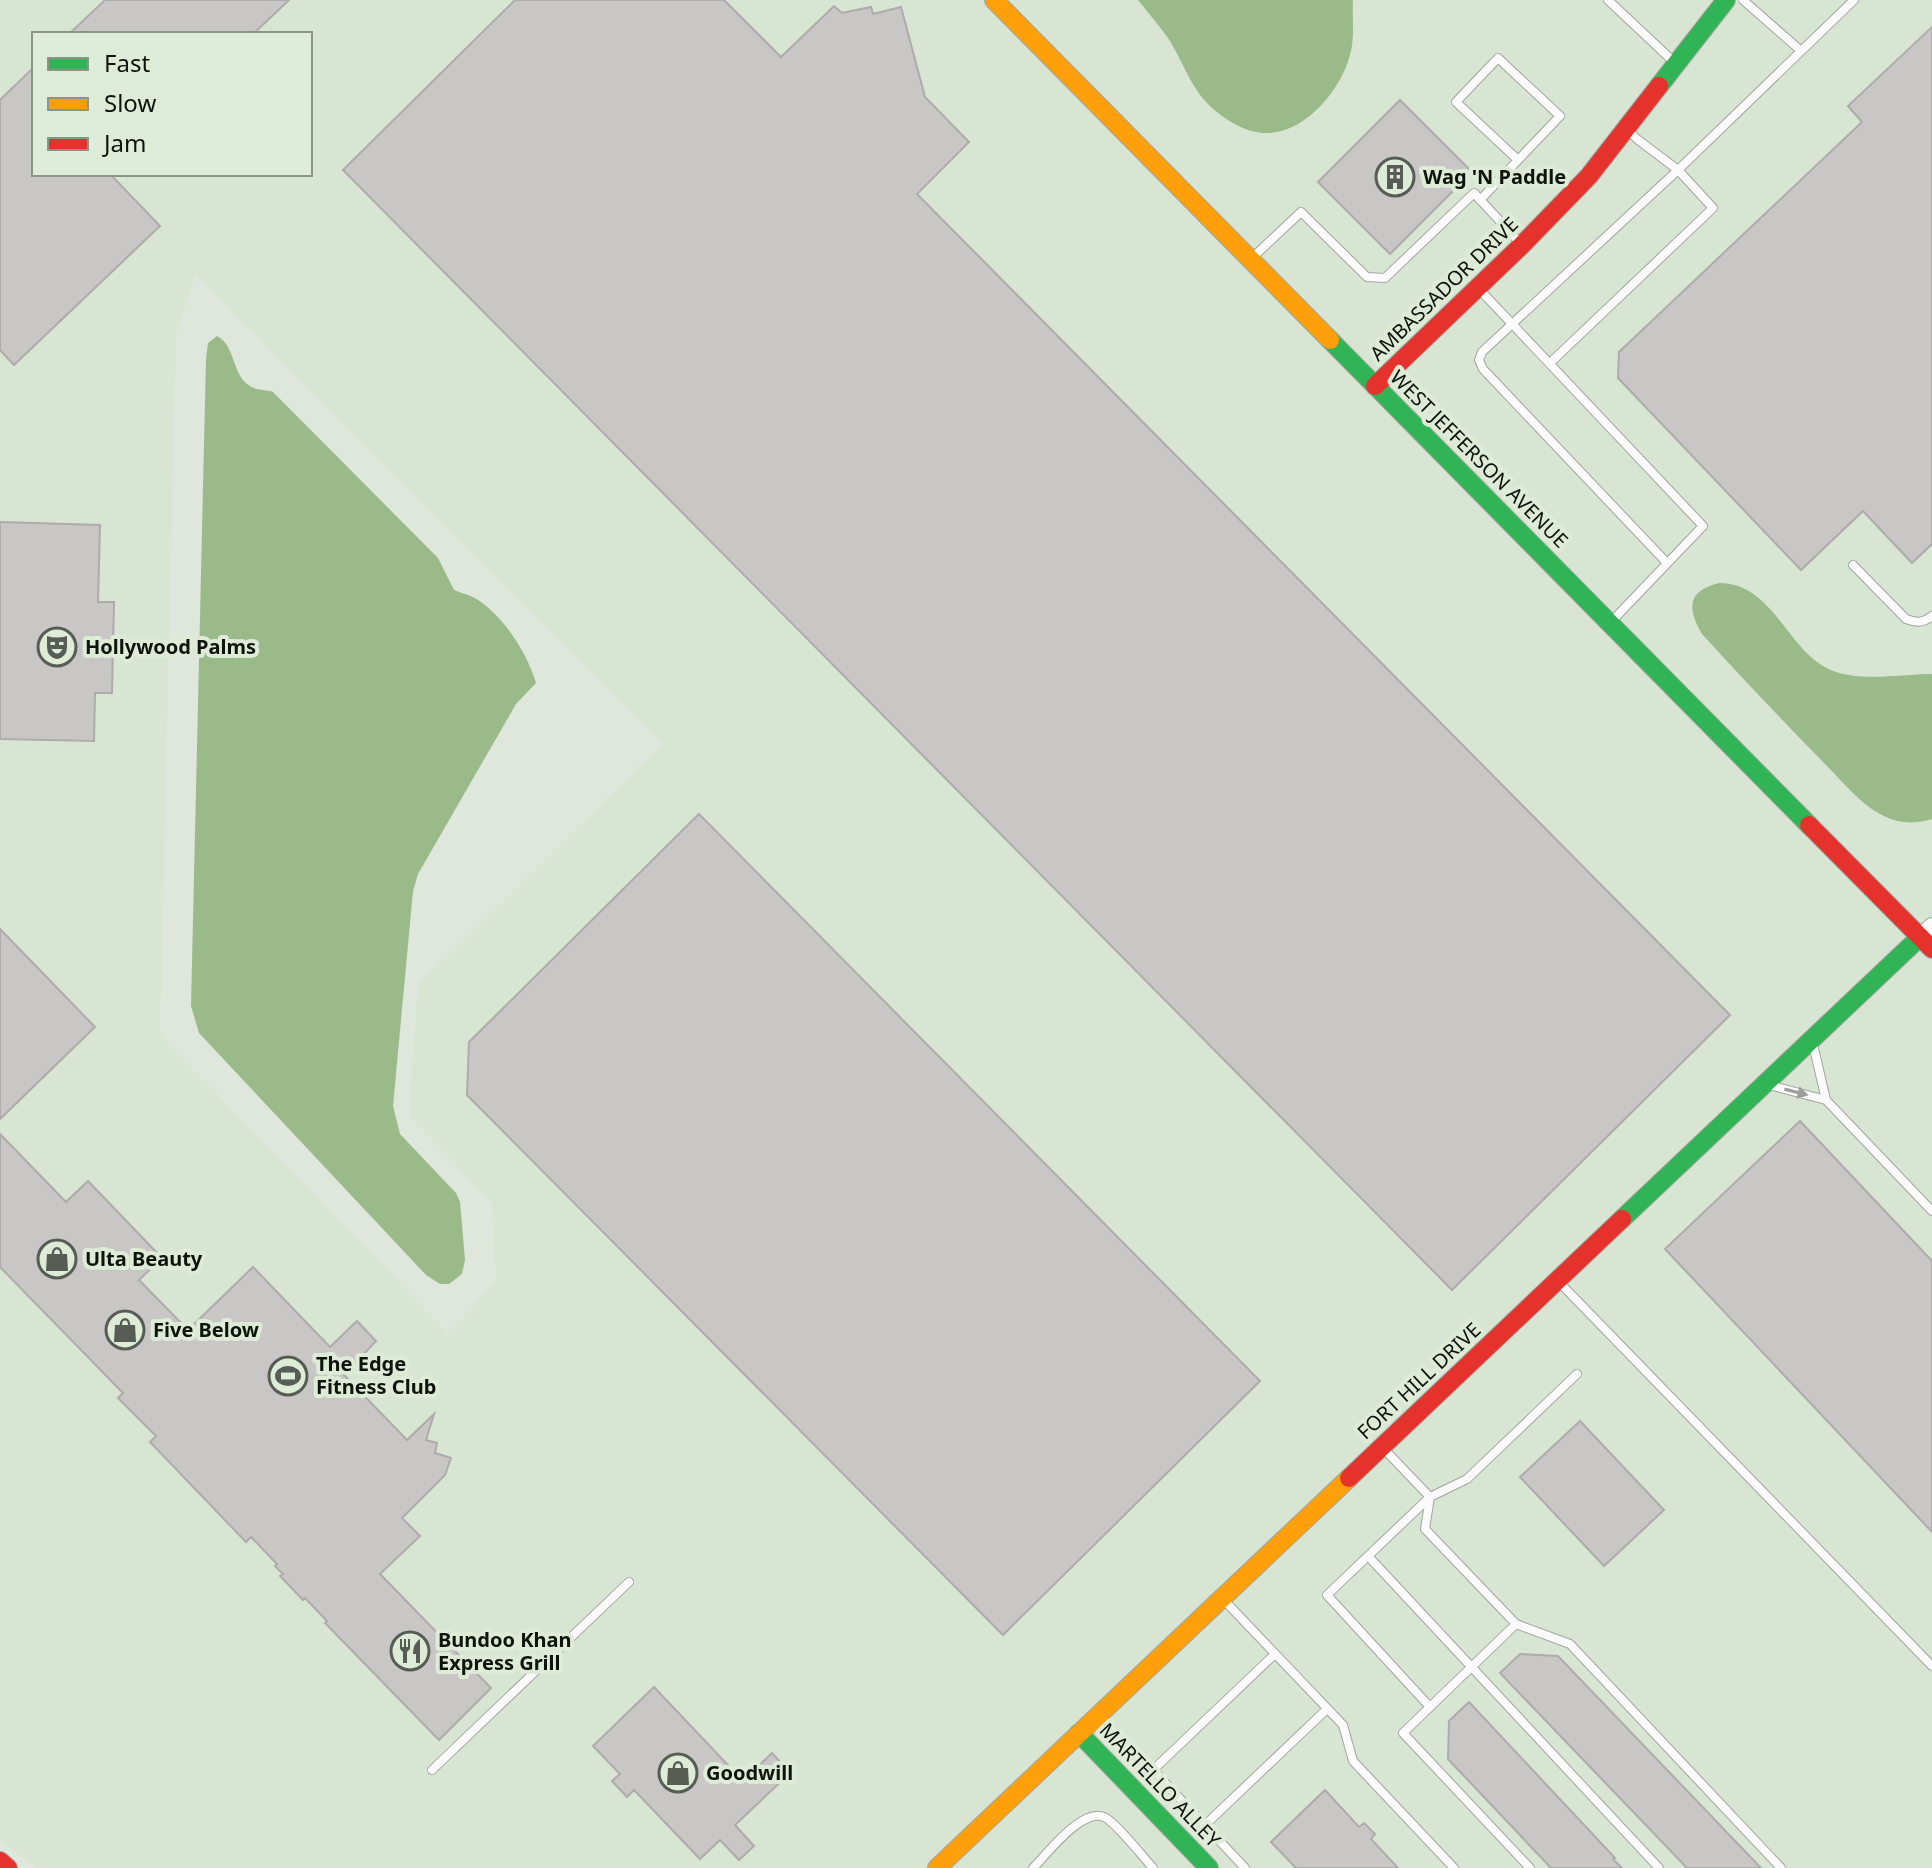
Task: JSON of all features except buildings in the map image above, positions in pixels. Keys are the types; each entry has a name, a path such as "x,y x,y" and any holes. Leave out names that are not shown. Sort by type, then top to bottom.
{"street":[{"name":"WEST JEFFERSON AVENUE","path":"994,0 1610,623 1928,937"},
{"name":"AMBASSADOR DRIVE","path":"1375,386 1589,176 1726,0"},
{"name":"FORT HILL DRIVE","path":"937,1868 1765,1084 1928,937"},
{"name":"MARTELLO ALLEY","path":"1079,1733 1209,1868"},
{"path":"0,1861 8,1868"}],"lane":[{"path":"1608,0 1675,64"},
{"path":"1743,0 1800,50"},
{"path":"1667,563 1483,369 1479,360 1482,352 1512,323 1678,170 1854,0"},
{"path":"1480,200 1560,116 1498,58 1456,102 1518,160"},
{"path":"1550,363 1713,208 1678,170 1627,129"},
{"path":"1251,260 1301,212 1367,277 1385,278 1474,193 1522,245"},
{"path":"1477,288 1703,526 1610,623"},
{"path":"1853,565 1906,619 1917,623 1925,622 1932,616"},
{"path":"1812,1040 1826,1100 1932,1211"},
{"path":"1765,1084 1826,1100"},
{"path":"1558,1280 1932,1666"},
{"path":"1430,1707 1327,1595 1430,1497 1467,1479 1577,1374"},
{"path":"1382,1446 1430,1497"},
{"path":"1430,1497 1425,1529 1516,1624 1570,1644 1781,1868"},
{"path":"1368,1556 1659,1868"},
{"path":"432,1770 629,1582"},
{"path":"1222,1598 1343,1725 1353,1761 1454,1868"},
{"path":"1516,1624 1403,1733 1530,1868"},
{"path":"1245,1868 1153,1770 1275,1654"},
{"path":"1205,1825 1327,1709"},
{"path":"1033,1868 1083,1818 1095,1814 1107,1818 1153,1868"}],"shaded area":[{"path":"0,0 1932,0 1932,1868 35,1868 0,1839","holes":["196,275 662,744 418,985 409,1116 492,1202 496,1282 448,1333 160,1035 176,333"]},
{"path":"1138,0 1353,0 1350,55 1329,96 1306,118 1279,132 1249,130 1228,120 1203,99 1168,38"},
{"path":"217,336 228,347 237,370 247,384 273,392 438,558 454,590 475,598 497,616 521,648 536,683 516,704 418,874 413,891 393,1106 400,1134 456,1193 460,1202 465,1260 462,1274 449,1284 440,1284 426,1275 199,1033 191,1006 206,358 208,343"},
{"path":"1720,583 1739,586 1754,595 1804,650 1833,671 1869,677 1932,674 1932,819 1902,822 1868,806 1702,634 1692,609 1693,602 1701,590"}],"traffic: fast":[{"path":"1659,86 1726,0"},
{"path":"1330,340 1809,825"},
{"path":"1622,1219 1920,937"},
{"path":"1079,1733 1209,1868"}],"traffic: slow":[{"path":"994,0 1330,340"},
{"path":"937,1868 1349,1478"}],"traffic: jam":[{"path":"1375,386 1589,176 1659,86"},
{"path":"1809,825 1932,949"},
{"path":"1349,1478 1622,1219"},
{"path":"0,1861 8,1868"}],"place":[{"name":"Wag 'N Paddle","path":"1395,177"},
{"name":"Hollywood Palms","path":"57,647"},
{"name":"Ulta Beauty","path":"57,1259"},
{"name":"Five Below","path":"125,1330"},
{"name":"The Edge Fitness Club","path":"288,1376"},
{"name":"Bundoo Khan Express Grill","path":"410,1651"},
{"name":"Goodwill","path":"678,1773"}]}
